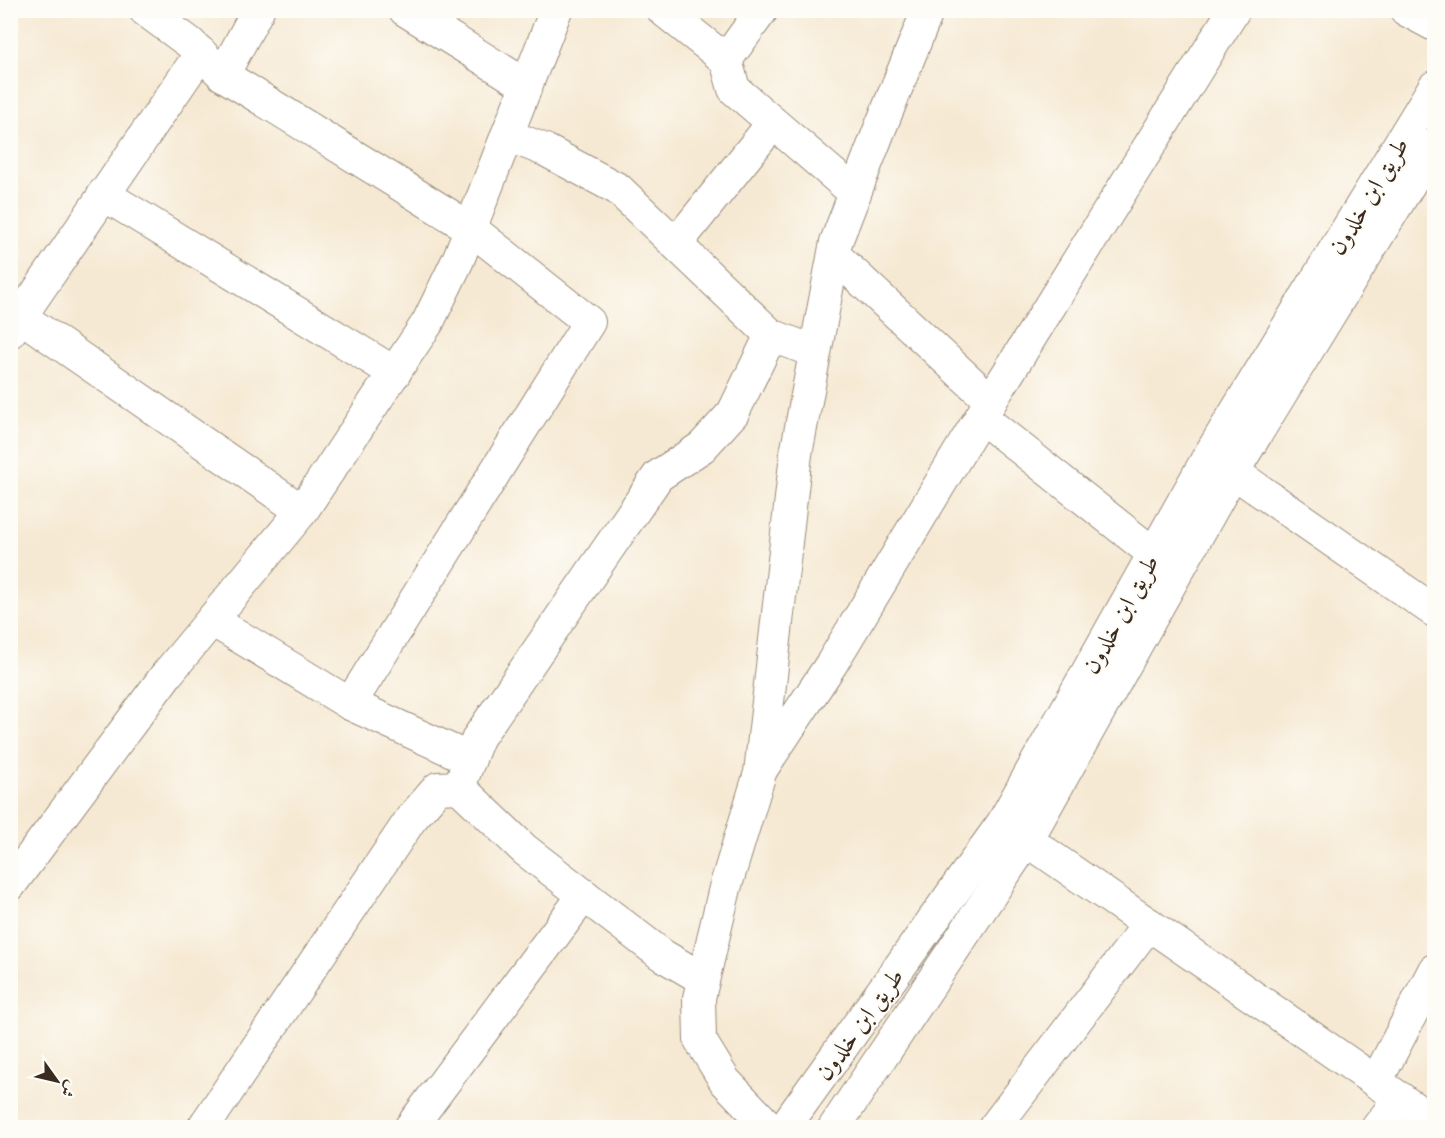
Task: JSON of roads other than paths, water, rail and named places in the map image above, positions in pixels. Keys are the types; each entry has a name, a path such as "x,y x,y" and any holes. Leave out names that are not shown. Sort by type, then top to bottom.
{"street":[{"path":"145,10 190,43 223,75 470,228 589,322 350,704"},
{"path":"223,75 258,10"},
{"path":"405,10 526,85"},
{"path":"10,885 167,674 302,512 428,322 458,260 556,10"},
{"path":"663,10 726,60 734,89 855,194"},
{"path":"726,60 762,10"},
{"path":"770,1128 725,1081 700,1040 699,998 725,888 759,773 796,454 836,242 928,10"},
{"path":"759,773 832,663 986,409 1234,10"},
{"path":"1406,10 1434,25"},
{"path":"201,53 16,324 302,512"},
{"name":"طريق ابن خلدون","path":"834,1128 1027,840 1220,465 1434,87"},
{"path":"676,244 773,123"},
{"path":"507,135 545,150 618,189 771,335 815,352"},
{"name":"طريق ابن خلدون","path":"784,1128 1002,824 1154,554 1220,465 1434,144"},
{"path":"103,195 395,373"},
{"path":"834,255 986,409 1154,554"},
{"path":"203,1128 411,819 438,788 464,773 478,738 658,476 702,447 734,413 771,335"},
{"path":"1220,465 1434,611"},
{"path":"212,620 464,773 525,850 662,955 703,979"},
{"path":"1027,840 1434,1122"},
{"path":"410,1128 584,895"},
{"path":"994,1128 1149,924"},
{"path":"1377,1128 1388,1090 1434,970"}]}
